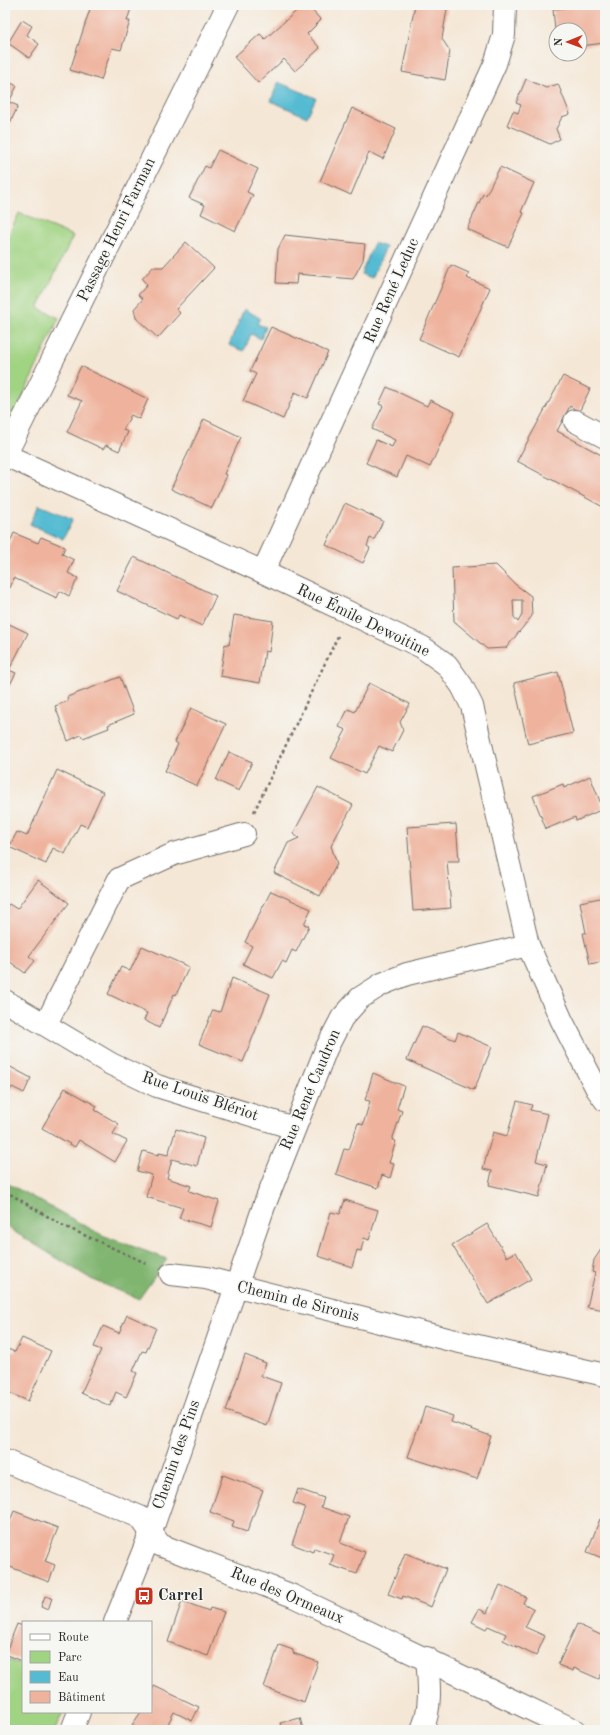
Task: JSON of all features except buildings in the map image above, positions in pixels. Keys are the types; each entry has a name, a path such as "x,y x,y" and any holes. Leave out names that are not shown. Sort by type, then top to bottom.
{"street":[{"name":"Passage Henri Farman","path":"5,456 228,5"},
{"name":"Rue René Leduc","path":"263,572 495,64 504,35 505,5"},
{"path":"575,421 605,437"},
{"name":"Rue Émile Dewoitine","path":"5,456 349,612 422,647 447,665 462,686 472,706 528,945 562,1022 597,1089 605,1100"},
{"path":"46,1024 119,879 174,854 244,834"},
{"name":"Rue René Caudron","path":"236,1287 294,1128 326,1049 342,1018 360,998 382,984 407,974 528,945"},
{"name":"Rue Louis Blériot","path":"5,1001 111,1064 157,1086 294,1128"},
{"name":"Chemin de Sironis","path":"171,1274 206,1278 236,1287 455,1341 605,1375"},
{"name":"Chemin des Pins","path":"115,1621 151,1532 236,1287"},
{"name":"Rue des Ormeaux","path":"5,1461 140,1517 160,1545 293,1596 427,1658 574,1730"},
{"path":"422,1730 428,1717 429,1688 427,1658"},
{"path":"72,1730 79,1713"}],"path":[{"path":"244,834 349,612"},
{"path":"5,1191 62,1225 171,1274"}],"green space":[{"path":"19,213 73,236 38,308 59,318 17,409 5,418 5,243"},
{"path":"5,1182 102,1235 167,1259 139,1299 91,1279 5,1226"},
{"path":"5,1658 22,1666 22,1713 63,1713 55,1730 5,1730"}],"water":[{"path":"278,82 316,98 307,117 271,101"},
{"path":"374,243 386,247 372,278 361,274"},
{"path":"244,309 260,318 257,324 266,327 261,339 251,334 244,351 229,345"},
{"path":"39,505 73,519 63,539 30,524"}],"place":[{"name":"Carrel","path":"144,1596"}]}
